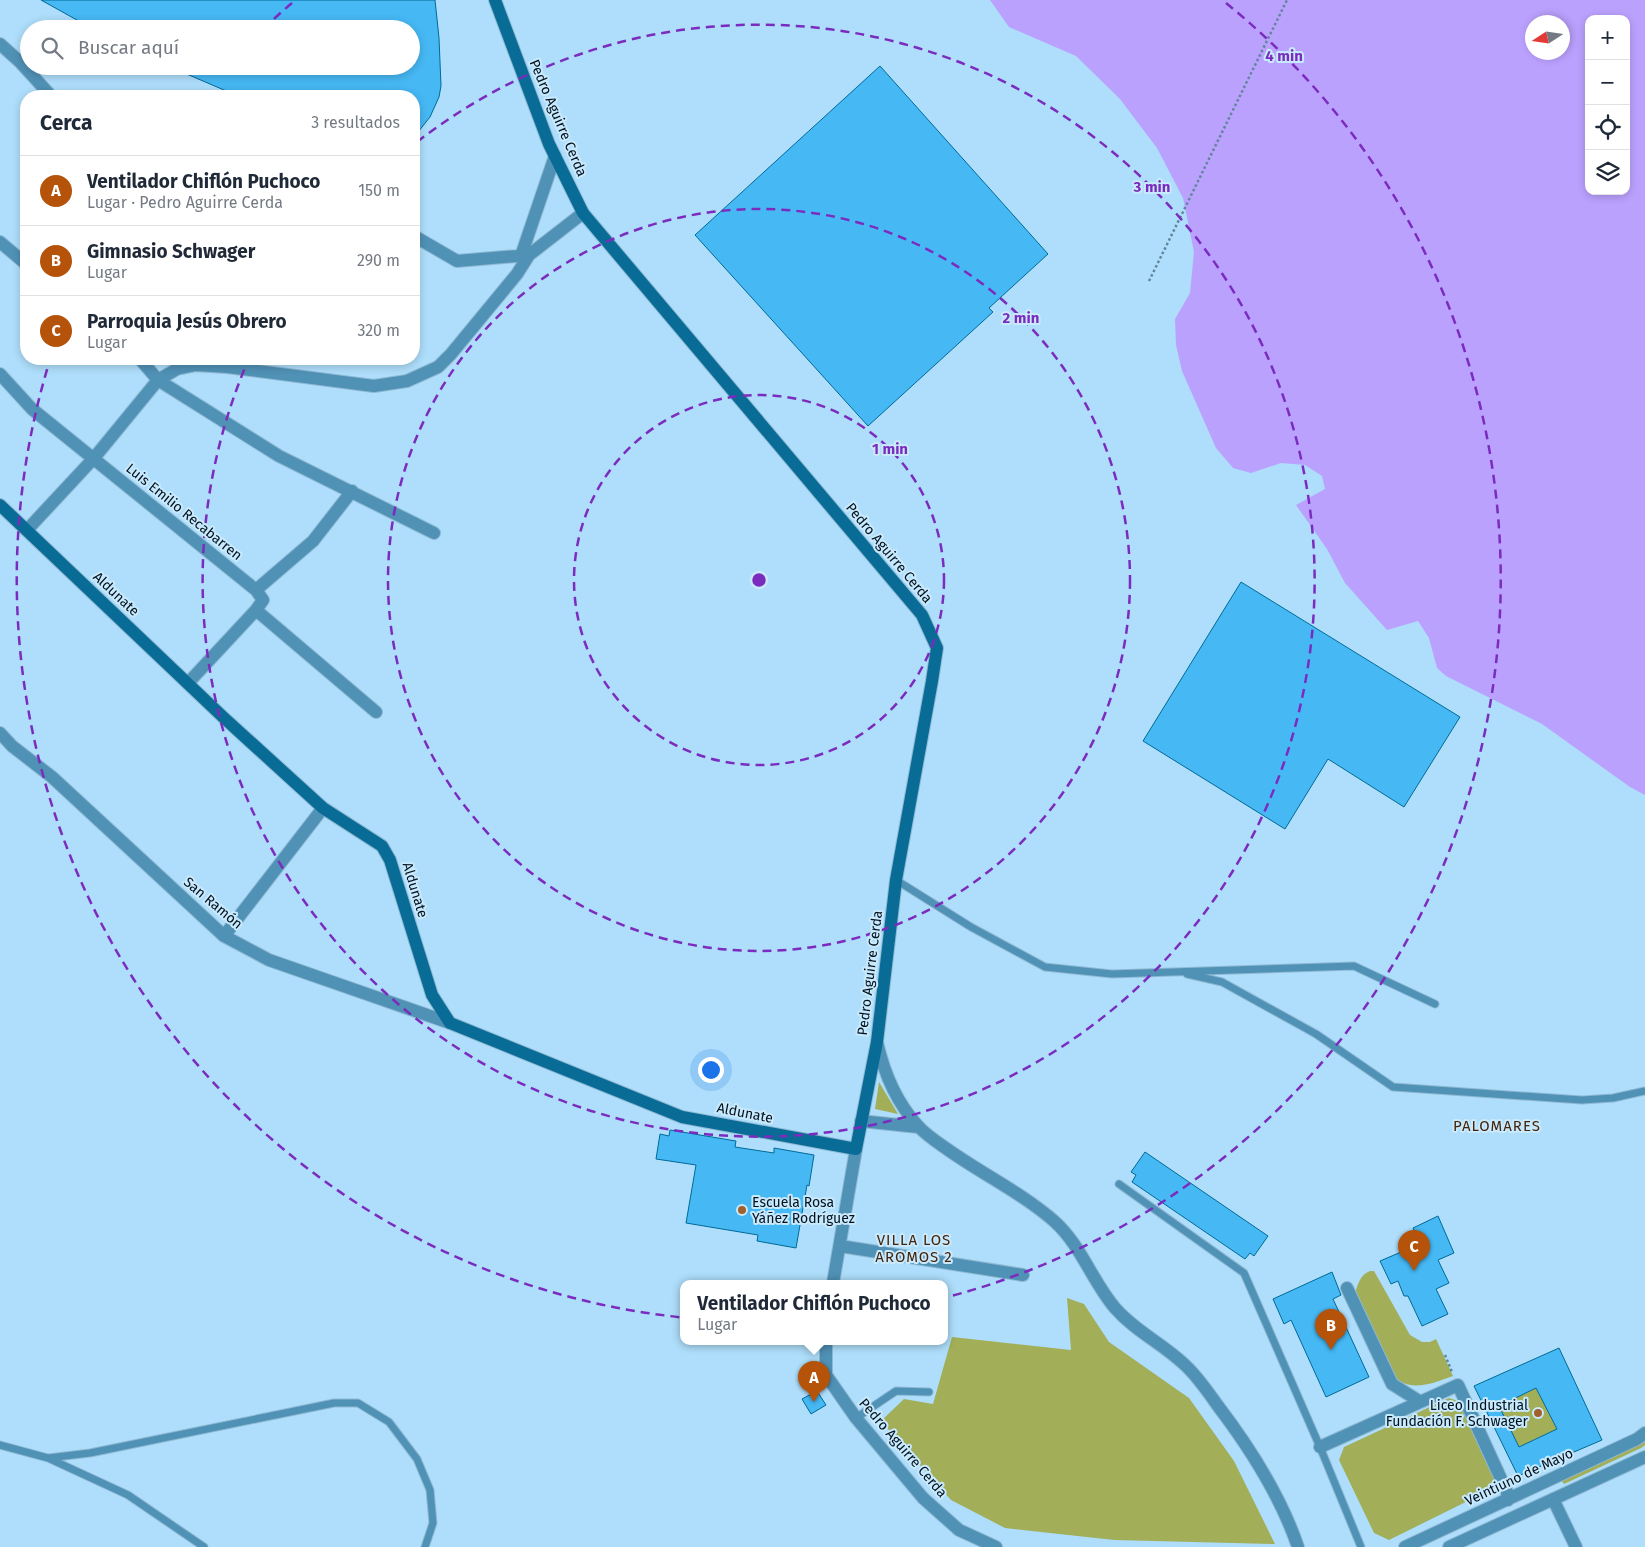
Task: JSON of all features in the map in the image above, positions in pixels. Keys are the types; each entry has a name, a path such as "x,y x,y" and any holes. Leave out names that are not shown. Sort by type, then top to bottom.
{"street":[{"name":"Pedro Aguirre Cerda","path":"495,0 555,156 583,213 922,615 936,648 932,681 896,880 876,1042 834,1280"},
{"path":"0,44 20,62"},
{"path":"32,75 46,90"},
{"path":"206,365 374,386 407,381 438,367 517,274 525,256 555,156"},
{"path":"420,239 457,261 525,256 583,213"},
{"path":"0,242 20,259"},
{"path":"145,365 158,380 279,456 434,533"},
{"path":"27,530 94,458 158,380 177,369 192,365"},
{"name":"Luis Emilio Recabarren","path":"0,374 32,409 256,590"},
{"path":"188,683 256,610 263,600 256,590 313,541 352,491"},
{"name":"Aldunate","path":"0,505 323,808 382,846 390,860 432,995 450,1023 682,1117 856,1149"},
{"path":"256,610 376,712"},
{"name":"San Ramón","path":"0,733 12,746 52,777 224,936 269,960 450,1023"},
{"path":"224,936 323,808"},
{"path":"876,1042 888,1079 896,1096 918,1127 969,1165 1046,1214 1072,1241 1103,1292 1124,1318 1193,1373 1254,1456 1293,1532 1298,1547"},
{"path":"861,1121 918,1127"},
{"path":"840,1246 1023,1276"},
{"path":"1347,1288 1392,1384 1419,1401"},
{"name":"Pedro Aguirre Cerda","path":"826,1345 826,1375 856,1418 923,1498 959,1530 996,1547"},
{"path":"1320,1447 1458,1385 1507,1492 1508,1500"},
{"name":"Veintiuno de Mayo","path":"1405,1547 1637,1439 1645,1433"},
{"path":"1449,1547 1645,1457"},
{"path":"1553,1500 1576,1547"}],"lane":[{"path":"896,880 971,927 1044,968 1112,974 1354,966 1435,1004"},
{"path":"1178,972 1222,982 1316,1034 1393,1087 1582,1100 1613,1098 1645,1091"},
{"path":"1119,1184 1244,1273 1320,1447 1361,1547"},
{"path":"856,1418 896,1391 929,1392"},
{"path":"48,1458 90,1453 334,1403 358,1402 389,1422 417,1459 430,1490 433,1523 425,1547"},
{"path":"0,1446 48,1458 128,1495 204,1547"}],"path":[{"path":"1149,281 1287,0"},
{"path":"1445,1356 1458,1385"}],"green space":[{"path":"879,1082 898,1114 875,1109"},
{"path":"1370,1271 1374,1271 1410,1335 1422,1342 1430,1342 1436,1339 1453,1376 1425,1385 1411,1385 1397,1380 1355,1293 1362,1277"},
{"path":"1067,1298 1084,1304 1109,1342 1189,1398 1234,1461 1275,1544 1114,1540 1005,1528 951,1500 881,1421 904,1399 933,1404 952,1337 1071,1350"},
{"path":"1536,1388 1557,1429 1519,1447 1499,1406"},
{"path":"1449,1398 1461,1402 1496,1477 1492,1489 1389,1540 1374,1533 1339,1460 1344,1447"},
{"path":"1645,1436 1645,1445 1641,1448 1564,1484 1561,1480"}],"shaded area":[{"path":"990,0 1645,0 1645,795 1630,787 1542,724 1446,676 1437,668 1429,638 1418,621 1387,630 1345,583 1327,549 1296,505 1325,489 1322,476 1305,465 1281,463 1251,473 1233,468 1216,448 1182,371 1176,345 1175,319 1190,293 1194,252 1183,198 1157,148 1120,99 1076,56 1009,27"}],"building":[{"path":"41,0 435,0 441,86 439,97 430,117 420,130 420,90 224,90 189,75 420,75 420,20 77,20"},
{"path":"880,66 1048,254 989,308 993,312 868,426 695,235"},
{"path":"1241,582 1460,717 1404,807 1328,759 1285,829 1143,741"},
{"path":"670,1130 736,1141 735,1147 774,1153 774,1148 814,1155 796,1248 757,1241 758,1235 686,1223 696,1165 656,1159 660,1134 669,1136"},
{"path":"1145,1152 1268,1236 1254,1256 1250,1253 1245,1259 1132,1182 1136,1175 1131,1172"},
{"path":"1438,1216 1454,1253 1438,1260 1449,1283 1436,1289 1448,1314 1422,1326 1408,1296 1404,1296 1398,1281 1391,1284 1380,1261 1420,1244 1413,1228"},
{"path":"1332,1272 1341,1295 1333,1299 1369,1377 1326,1397 1291,1320 1284,1324 1273,1299"},
{"name":"Liceo Industrial Fundación F. Schwager","path":"1559,1348 1602,1440 1518,1476 1474,1386","holes":["1536,1388 1557,1429 1519,1447 1499,1406"]},
{"path":"817,1391 826,1405 811,1414 802,1399"}],"place":[{"name":"Escuela Rosa Yáñez Rodríguez","path":"742,1210"},
{"name":"Parroquia Jesús Obrero","path":"1414,1271"},
{"name":"Gimnasio Schwager","path":"1331,1350"},
{"name":"Ventilador Chiflón Puchoco","path":"814,1402"},
{"name":"Liceo Industrial Fundación F. Schwager","path":"1538,1413"}],"district":[{"name":"PALOMARES","path":"1497,1126"},
{"name":"VILLA LOS AROMOS 2","path":"914,1248"}]}
